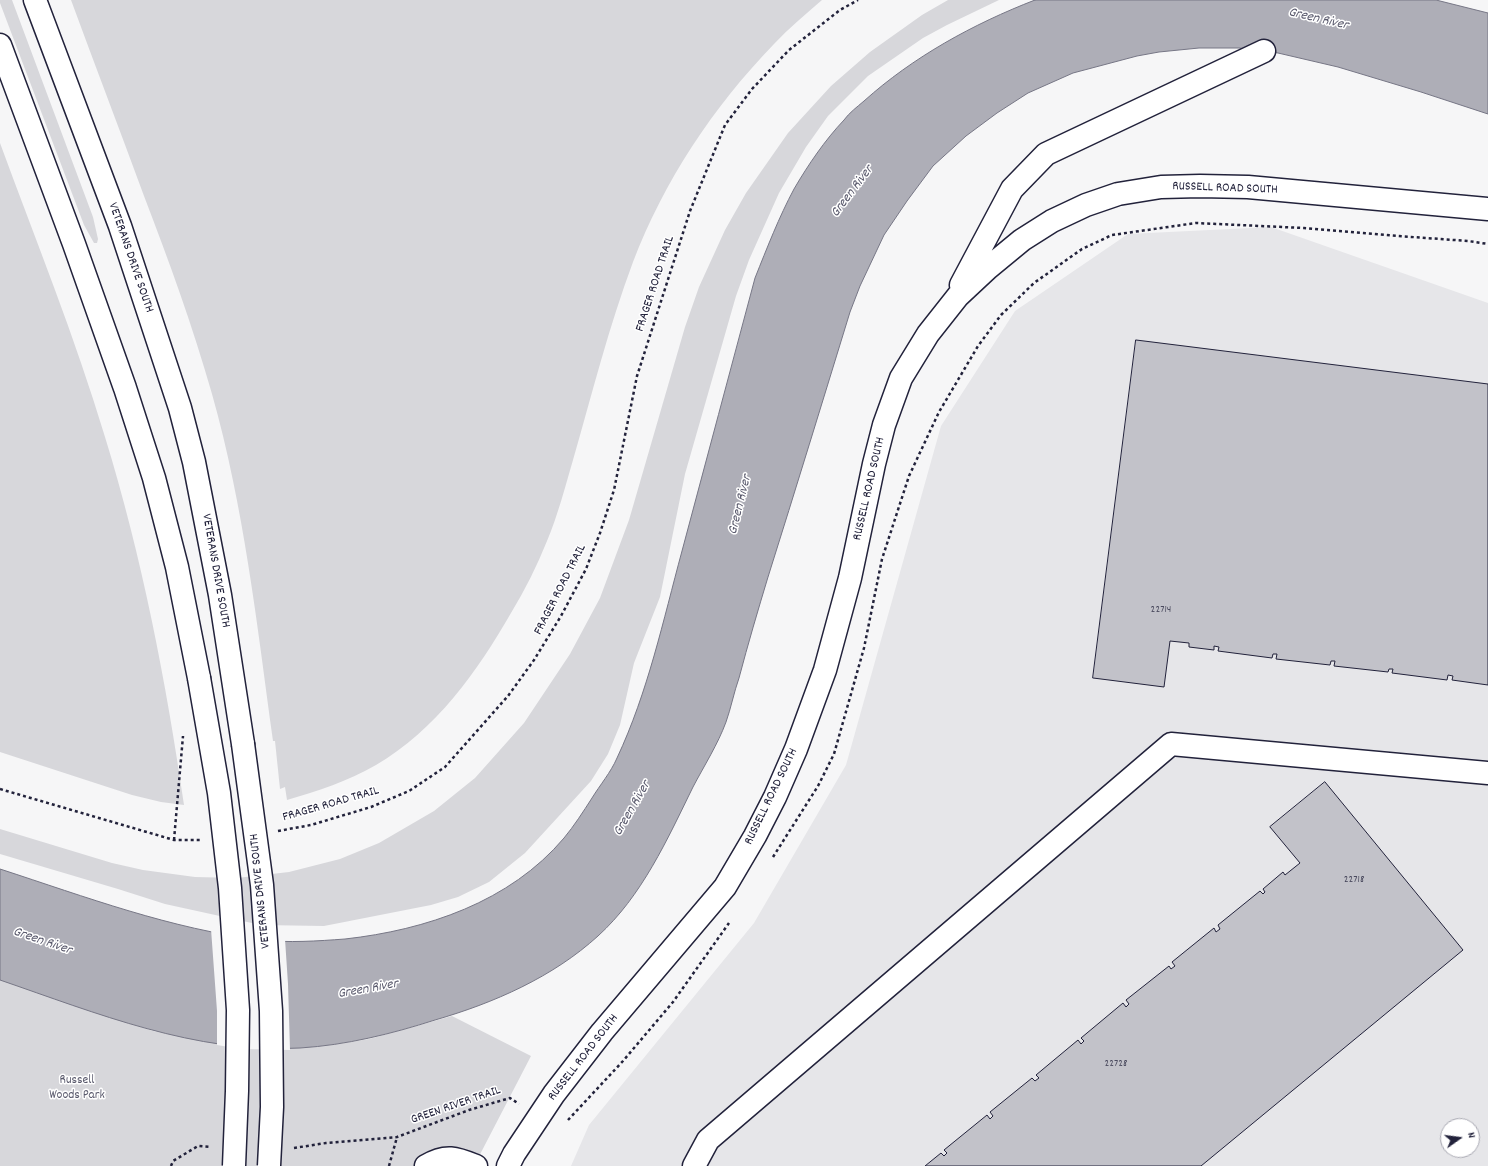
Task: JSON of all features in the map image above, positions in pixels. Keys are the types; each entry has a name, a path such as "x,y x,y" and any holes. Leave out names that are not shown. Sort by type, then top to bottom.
{"street":[{"name":"VETERANS DRIVE SOUTH","path":"35,0 120,226 180,408 194,462 220,595 243,744 262,885 271,1011 272,1107 269,1166"},
{"path":"0,45 74,244 125,388 154,478 177,567 199,678 219,793 230,888 238,1010 234,1166"},
{"path":"951,304 1012,189 1046,154 1264,51"},
{"name":"RUSSELL ROAD SOUTH","path":"508,1166 514,1154 554,1094 602,1032 725,887 755,836 775,797 801,736 825,670 850,578 874,464 884,425 901,378 928,334 951,304 988,268 1022,240 1052,221 1086,205 1118,194 1160,187 1248,187 1488,209"},
{"path":"694,1166 708,1140 1171,744 1488,773"},
{"path":"698,1166 708,1140"},
{"path":"426,1166 437,1160 456,1158 476,1166"}],"path":[{"name":"FRAGER ROAD TRAIL","path":"273,832 311,825 371,808 409,791 445,767 508,696 534,660 565,610 586,569 600,533 614,490 637,376 690,211 725,125 752,89 789,50 840,10 858,0"},
{"path":"771,861 818,786 834,754 864,648 882,559 909,476 939,412 978,346 1001,315 1034,282 1082,249 1112,235 1196,223 1304,228 1468,241 1488,244"},
{"path":"174,840 184,732"},
{"path":"0,789 174,840 206,840"},
{"path":"567,1121 623,1061 673,1002 733,917"},
{"name":"GREEN RIVER TRAIL","path":"389,1166 397,1137 469,1110 510,1098 539,1118"}],"shaded area":[{"path":"1271,227 1488,303 1488,1166 571,1166 589,1125 754,923 846,765 941,426 1015,311 1128,234"}],"green space":[{"path":"0,0 12,0 93,217 98,239 97,243 94,243 84,225"},
{"path":"71,0 822,0 780,38 752,68 711,119 675,174 645,232 616,311 551,531 526,587 484,657 453,698 436,717 418,735 398,751 376,765 344,781 287,800 285,787 280,789 275,741 273,741 255,610 233,479 212,394 189,319"},
{"path":"948,0 999,0 923,38 868,76 828,116 806,147 779,193 749,260 736,296 685,474 660,597 634,663 620,725 608,754 591,781 525,853 489,882 458,897 431,905 324,926 261,925 165,904 0,854 0,829 112,863 143,870 195,877 237,878 289,872 340,859 379,843 434,811 475,778 524,723 570,654 600,598 629,520 685,327 699,287 725,230 746,193 788,133 831,86 870,52 922,15"},
{"path":"0,143 81,363 118,482 142,573 152,620 184,805 161,802 132,795 0,752"},
{"name":"Russell Woods Park","path":"0,979 153,1031 241,1047 298,1048 344,1043 369,1039 452,1016 531,1056 474,1166 0,1166"}],"water":[{"name":"Green River","path":"1035,0 1436,0 1488,13 1488,114 1338,67 1278,53 1239,48 1199,48 1137,56 1073,73 1028,93 997,113 966,136 933,166 884,235 860,286 850,312 768,577 728,717 711,755 663,847 641,885 628,903 598,936 562,964 542,976 501,997 418,1025 352,1042 300,1048 261,1048 223,1045 185,1038 110,1018 0,980 0,869 129,911 194,928 261,940 303,941 345,939 375,935 436,920 465,909 492,896 518,880 542,860 571,829 609,773 615,763 638,708 661,630 755,278 778,222 794,189 817,153 830,136 851,112 883,85 923,56 945,43 1012,9"}],"pier":[{"path":"211,929 264,938 285,939 290,1050 241,1049 217,1045 217,1011"}],"building":[{"path":"1136,340 1488,384 1488,685 1452,680 1453,676 1448,675 1447,680 1392,673 1393,669 1389,669 1388,672 1334,666 1335,661 1331,661 1330,665 1276,659 1277,654 1273,654 1272,658 1218,651 1219,647 1214,646 1214,650 1189,647 1189,643 1170,641 1164,687 1093,678"},
{"path":"1325,782 1463,950 1201,1166 925,1166 941,1153 944,1156 947,1153 944,1150 987,1115 990,1119 993,1116 990,1112 1032,1078 1035,1081 1039,1078 1036,1075 1078,1040 1081,1044 1084,1041 1081,1038 1123,1003 1126,1007 1129,1004 1126,1000 1169,966 1171,969 1175,966 1172,962 1214,928 1216,932 1220,929 1218,925 1260,891 1263,894 1265,892 1263,889 1283,872 1285,875 1300,863 1270,827"}]}
